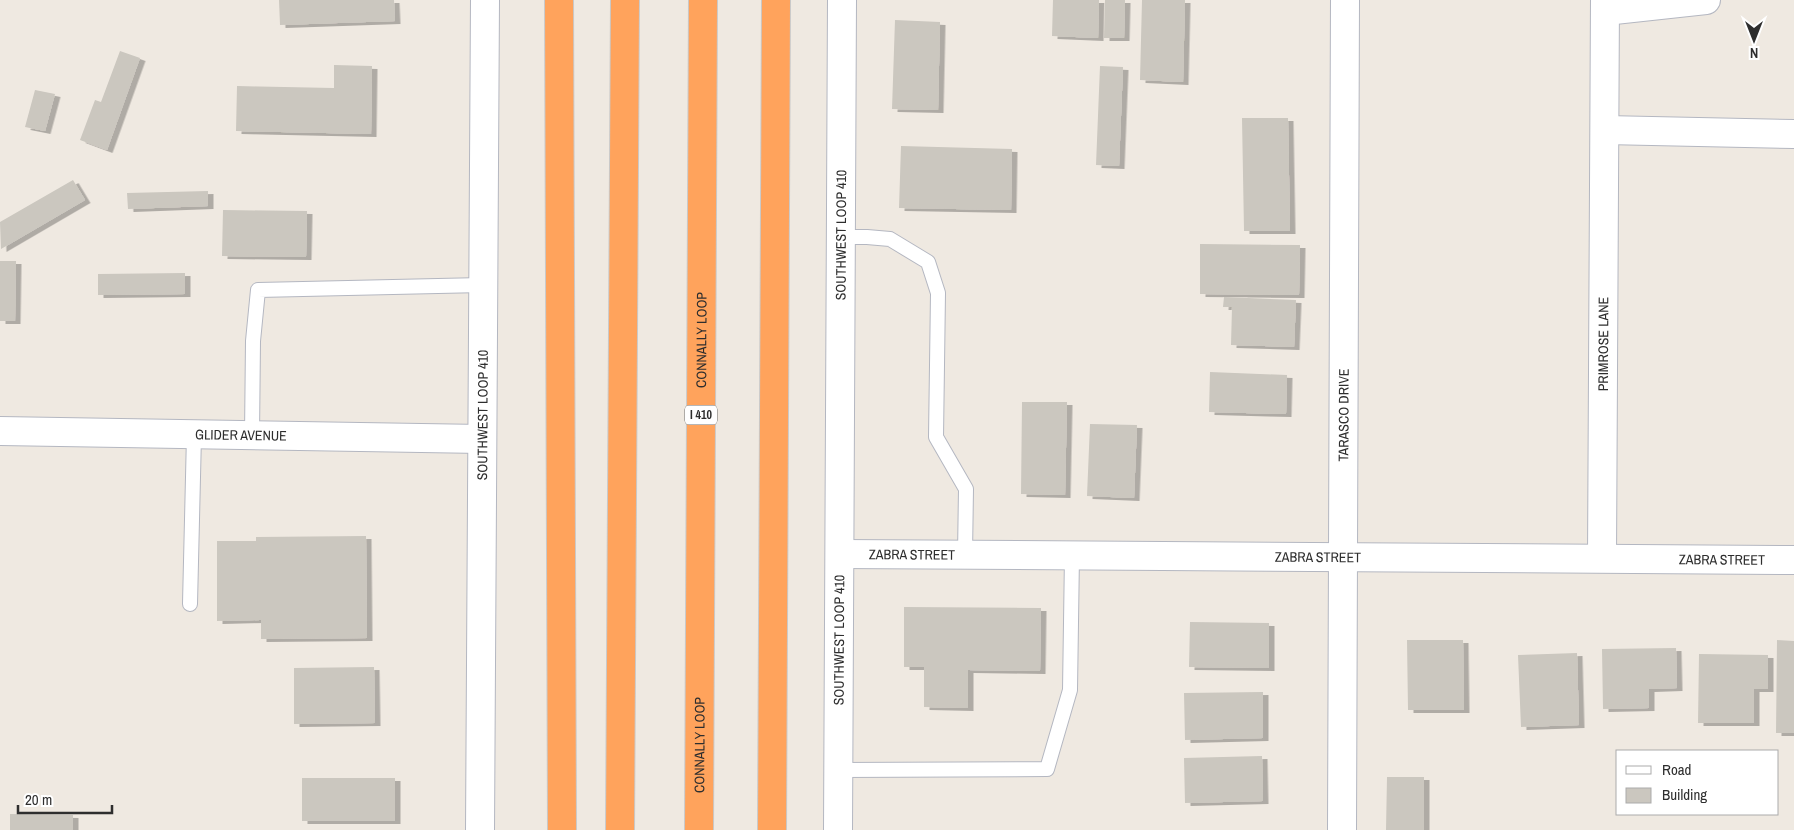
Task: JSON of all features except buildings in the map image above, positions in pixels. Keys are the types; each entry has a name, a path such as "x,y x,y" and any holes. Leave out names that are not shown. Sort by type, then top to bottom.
{"highway":[{"path":"559,0 562,830"},
{"path":"620,830 624,0"},
{"name":"CONNALLY LOOP","path":"699,830 703,0"},
{"path":"772,830 776,0"}],"street":[{"name":"SOUTHWEST LOOP 410","path":"480,830 485,0"},
{"name":"SOUTHWEST LOOP 410","path":"838,830 842,0"},
{"name":"TARASCO DRIVE","path":"1342,830 1345,0"},
{"path":"1605,6 1706,0"},
{"name":"PRIMROSE LANE","path":"1602,558 1605,6"},
{"path":"1605,130 1794,134"},
{"name":"GLIDER AVENUE","path":"0,431 482,439"},
{"name":"ZABRA STREET","path":"840,554 1794,560"}],"lane":[{"path":"841,238 867,237 890,239 928,262 938,293 936,437 966,489 965,554"},
{"path":"252,435 252,341 258,290 483,285"},
{"path":"190,604 194,435"},
{"path":"839,770 1047,769 1070,690 1072,555"}]}
